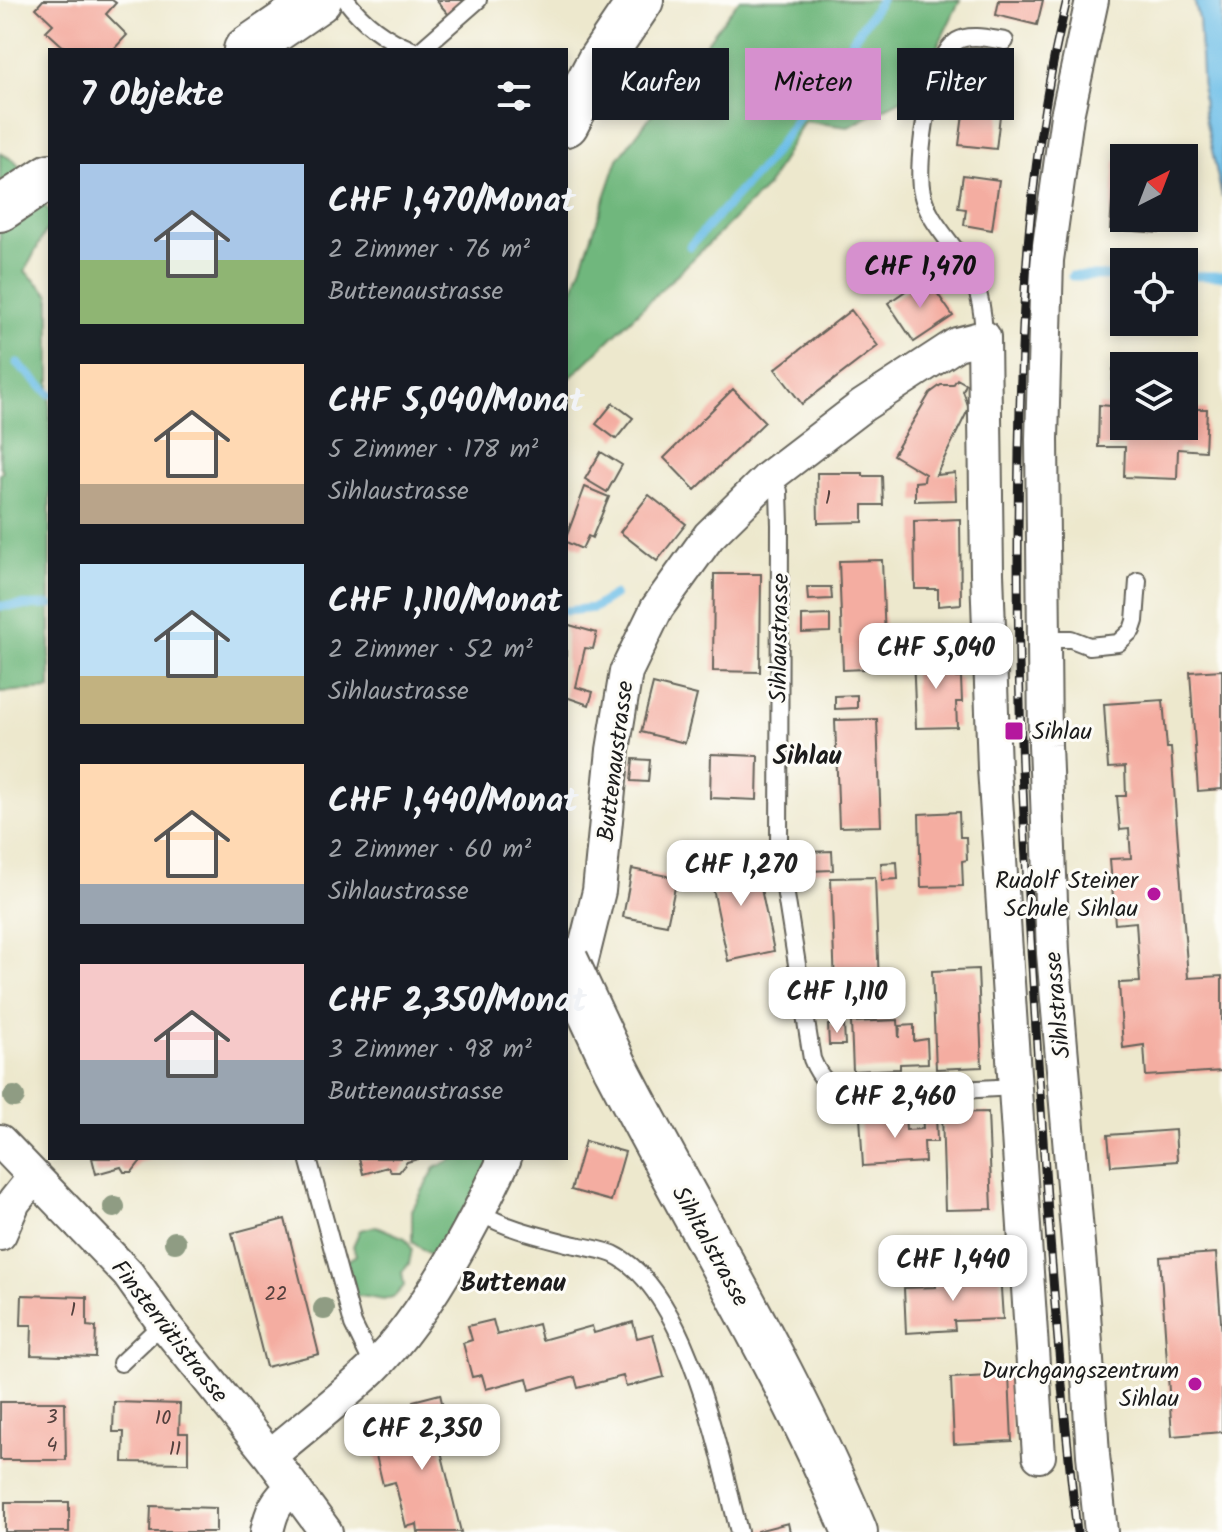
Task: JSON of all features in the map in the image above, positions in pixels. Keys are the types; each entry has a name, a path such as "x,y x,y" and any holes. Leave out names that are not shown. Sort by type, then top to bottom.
{"main road":[{"path":"249,48 319,0"},
{"path":"568,120 599,62 641,0"},
{"path":"0,209 48,177"},
{"name":"Sihltalstrasse","path":"568,965 615,1066 751,1318 824,1462 855,1532"}],"street":[{"name":"Sihlstrasse","path":"1092,0 1067,116 1047,260 1042,439 1053,953 1101,1532"},
{"name":"Buttenaustrasse","path":"568,1007 579,979 599,891 613,750 626,672 657,608 709,536 768,478 874,398 957,344 984,337"},
{"path":"984,337 987,573 994,768 1039,1456"},
{"name":"Finsterrütistrasse","path":"0,1141 128,1274 326,1532"},
{"path":"270,1456 374,1367 415,1317 479,1212 504,1160"},
{"path":"0,1234 14,1202 34,1177"},
{"path":"267,1532 277,1501 292,1488"}],"lane":[{"path":"346,0 361,19 408,48"},
{"path":"423,48 478,0"},
{"path":"984,337 983,305 964,263 929,212 921,191 921,152 933,89 943,57 957,41 972,37 1005,41"},
{"name":"Sihlaustrasse","path":"768,478 779,491 779,851 812,1059 819,1076 833,1089 850,1096 1015,1087"},
{"path":"1044,639 1071,639 1089,646 1118,643 1132,630 1135,621 1138,581"},
{"path":"309,1160 353,1324 374,1367"},
{"path":"479,1212 531,1234 612,1254 645,1278 691,1360 739,1532"},
{"path":"121,1363 163,1323"}],"green space":[{"path":"739,0 960,0 937,48 897,48 897,102 881,110 881,48 745,48 745,120 862,120 848,127 804,121 767,187 568,380 568,306 618,159 648,120 729,120 729,48 702,48"},
{"path":"0,153 15,161 48,210 48,227 25,271 48,293 48,689 0,692 0,473 3,471 0,465"},
{"path":"451,1160 492,1160 465,1228 432,1256 412,1242 412,1210 435,1168"},
{"path":"376,1226 405,1238 412,1249 409,1264 402,1272 404,1286 395,1296 384,1300 354,1295 344,1286 342,1273 347,1261 356,1255 353,1246 360,1230"}],"water":[{"path":"1194,0 1222,0 1222,197 1204,113 1199,19"}],"building":[{"path":"43,0 112,0 116,3 106,14 127,35 115,48 65,48 46,31 53,24 36,8"},
{"path":"436,0 467,0 449,15"},
{"path":"999,0 1043,0 1037,25 996,15"},
{"path":"962,120 999,120 996,149 959,145"},
{"path":"963,175 999,180 992,230 964,225 966,209 958,208"},
{"path":"926,277 953,316 914,342 888,303"},
{"path":"851,310 878,346 802,404 775,369"},
{"path":"957,379 966,384 963,391 969,408 936,475 955,473 956,500 915,501 915,482 924,481 925,474 893,455 930,393 941,385 953,385"},
{"path":"733,389 765,422 695,490 664,458"},
{"path":"613,403 633,418 616,439 596,424"},
{"path":"1099,405 1110,406 1110,440 1198,440 1198,409 1207,409 1205,451 1178,449 1177,479 1124,477 1125,447 1098,447"},
{"path":"601,452 622,465 607,492 585,479"},
{"path":"817,473 882,476 883,505 863,505 863,522 818,523"},
{"path":"585,487 609,497 592,538 588,536 582,549 568,543 568,533"},
{"path":"649,495 686,524 657,561 620,532"},
{"path":"960,519 961,604 938,606 938,589 915,589 914,521"},
{"path":"882,560 886,668 843,670 839,561"},
{"path":"714,574 761,574 760,672 713,671"},
{"path":"807,587 831,587 832,599 808,600"},
{"path":"830,615 830,632 802,633 802,616"},
{"path":"568,625 597,633 593,649 585,648 576,687 593,692 589,705 568,698"},
{"path":"955,654 956,678 961,678 962,702 956,702 957,727 916,728 913,655"},
{"path":"1222,670 1222,789 1198,791 1190,672"},
{"path":"653,684 697,695 685,743 641,732"},
{"path":"857,695 857,708 835,709 835,696"},
{"name":"Rudolf Steiner Schule Sihlau","path":"1163,700 1167,748 1171,748 1188,978 1222,976 1222,1071 1146,1076 1144,1045 1123,1048 1119,983 1140,982 1136,922 1115,924 1110,859 1131,858 1129,829 1120,830 1117,796 1126,796 1125,767 1108,768 1104,704"},
{"path":"877,719 881,826 839,827 835,720"},
{"path":"711,754 758,756 757,800 710,798"},
{"path":"633,759 650,760 648,782 631,781"},
{"path":"959,812 960,837 966,837 967,860 962,861 963,886 921,887 919,814"},
{"path":"832,851 833,870 808,871 807,852"},
{"path":"754,855 774,951 728,961 708,864"},
{"path":"897,862 898,879 882,880 881,863"},
{"path":"632,869 677,878 667,925 623,917"},
{"path":"875,877 879,985 835,986 831,878"},
{"path":"978,969 982,1067 936,1069 932,971"},
{"path":"898,1020 899,1038 900,1026 914,1025 914,1041 927,1039 928,1063 900,1064 900,1069 853,1071 851,1022"},
{"path":"844,1024 845,1045 829,1045 828,1025"},
{"path":"988,1112 992,1209 945,1210 942,1113"},
{"path":"922,1113 936,1113 937,1142 924,1142 925,1162 863,1166 860,1117 905,1114 906,1130 923,1129"},
{"path":"1175,1130 1177,1161 1111,1166 1108,1135"},
{"path":"585,1141 625,1152 611,1201 571,1190"},
{"path":"92,1160 147,1160 140,1162 132,1172 124,1172 121,1167 96,1174"},
{"path":"360,1160 414,1160 407,1162 399,1172 391,1172 388,1167 363,1174"},
{"path":"285,1219 319,1354 266,1367 232,1233"},
{"name":"Durchgangszentrum Sihlau","path":"1216,1253 1222,1335 1222,1432 1172,1436 1160,1257"},
{"path":"1000,1274 1003,1319 954,1321 955,1330 906,1333 904,1288 936,1287 936,1277"},
{"path":"22,1295 87,1297 87,1326 96,1327 95,1357 31,1355 32,1325 21,1325"},
{"path":"493,1320 497,1335 538,1324 542,1340 592,1326 594,1333 633,1322 637,1338 653,1334 664,1377 626,1387 623,1376 578,1388 575,1377 530,1390 527,1378 486,1389 482,1375 472,1377 463,1343 472,1340 468,1326"},
{"path":"1009,1375 1012,1441 954,1444 951,1378"},
{"path":"440,1394 451,1441 439,1443 461,1532 418,1532 417,1524 406,1527 395,1482 383,1485 374,1447 422,1436 413,1401"},
{"path":"0,1402 65,1402 66,1460 0,1460"},
{"path":"114,1402 180,1404 179,1433 188,1433 188,1463 123,1462 124,1432 113,1432"},
{"path":"5,1502 69,1502 69,1532 5,1532"},
{"path":"151,1506 216,1508 216,1532 150,1532"},
{"path":"788,1523 790,1532 757,1532 757,1531"}],"waterway":[{"path":"690,246 766,163 881,0"},
{"path":"1072,276 1110,276"},
{"path":"1198,276 1222,276"},
{"path":"17,363 48,392"},
{"path":"568,611 594,608 614,595"},
{"path":"0,606 48,605"}],"railway":[{"path":"1067,0 1044,113 1025,280 1018,572 1021,751 1044,1156 1077,1532"}],"place":[{"name":"Sihlau","path":"1014,731"},
{"name":"Rudolf Steiner Schule Sihlau","path":"1154,894"},
{"name":"Durchgangszentrum Sihlau","path":"1195,1384"}],"district":[{"name":"Sihlau","path":"807,755"},
{"name":"Buttenau","path":"513,1282"}]}
